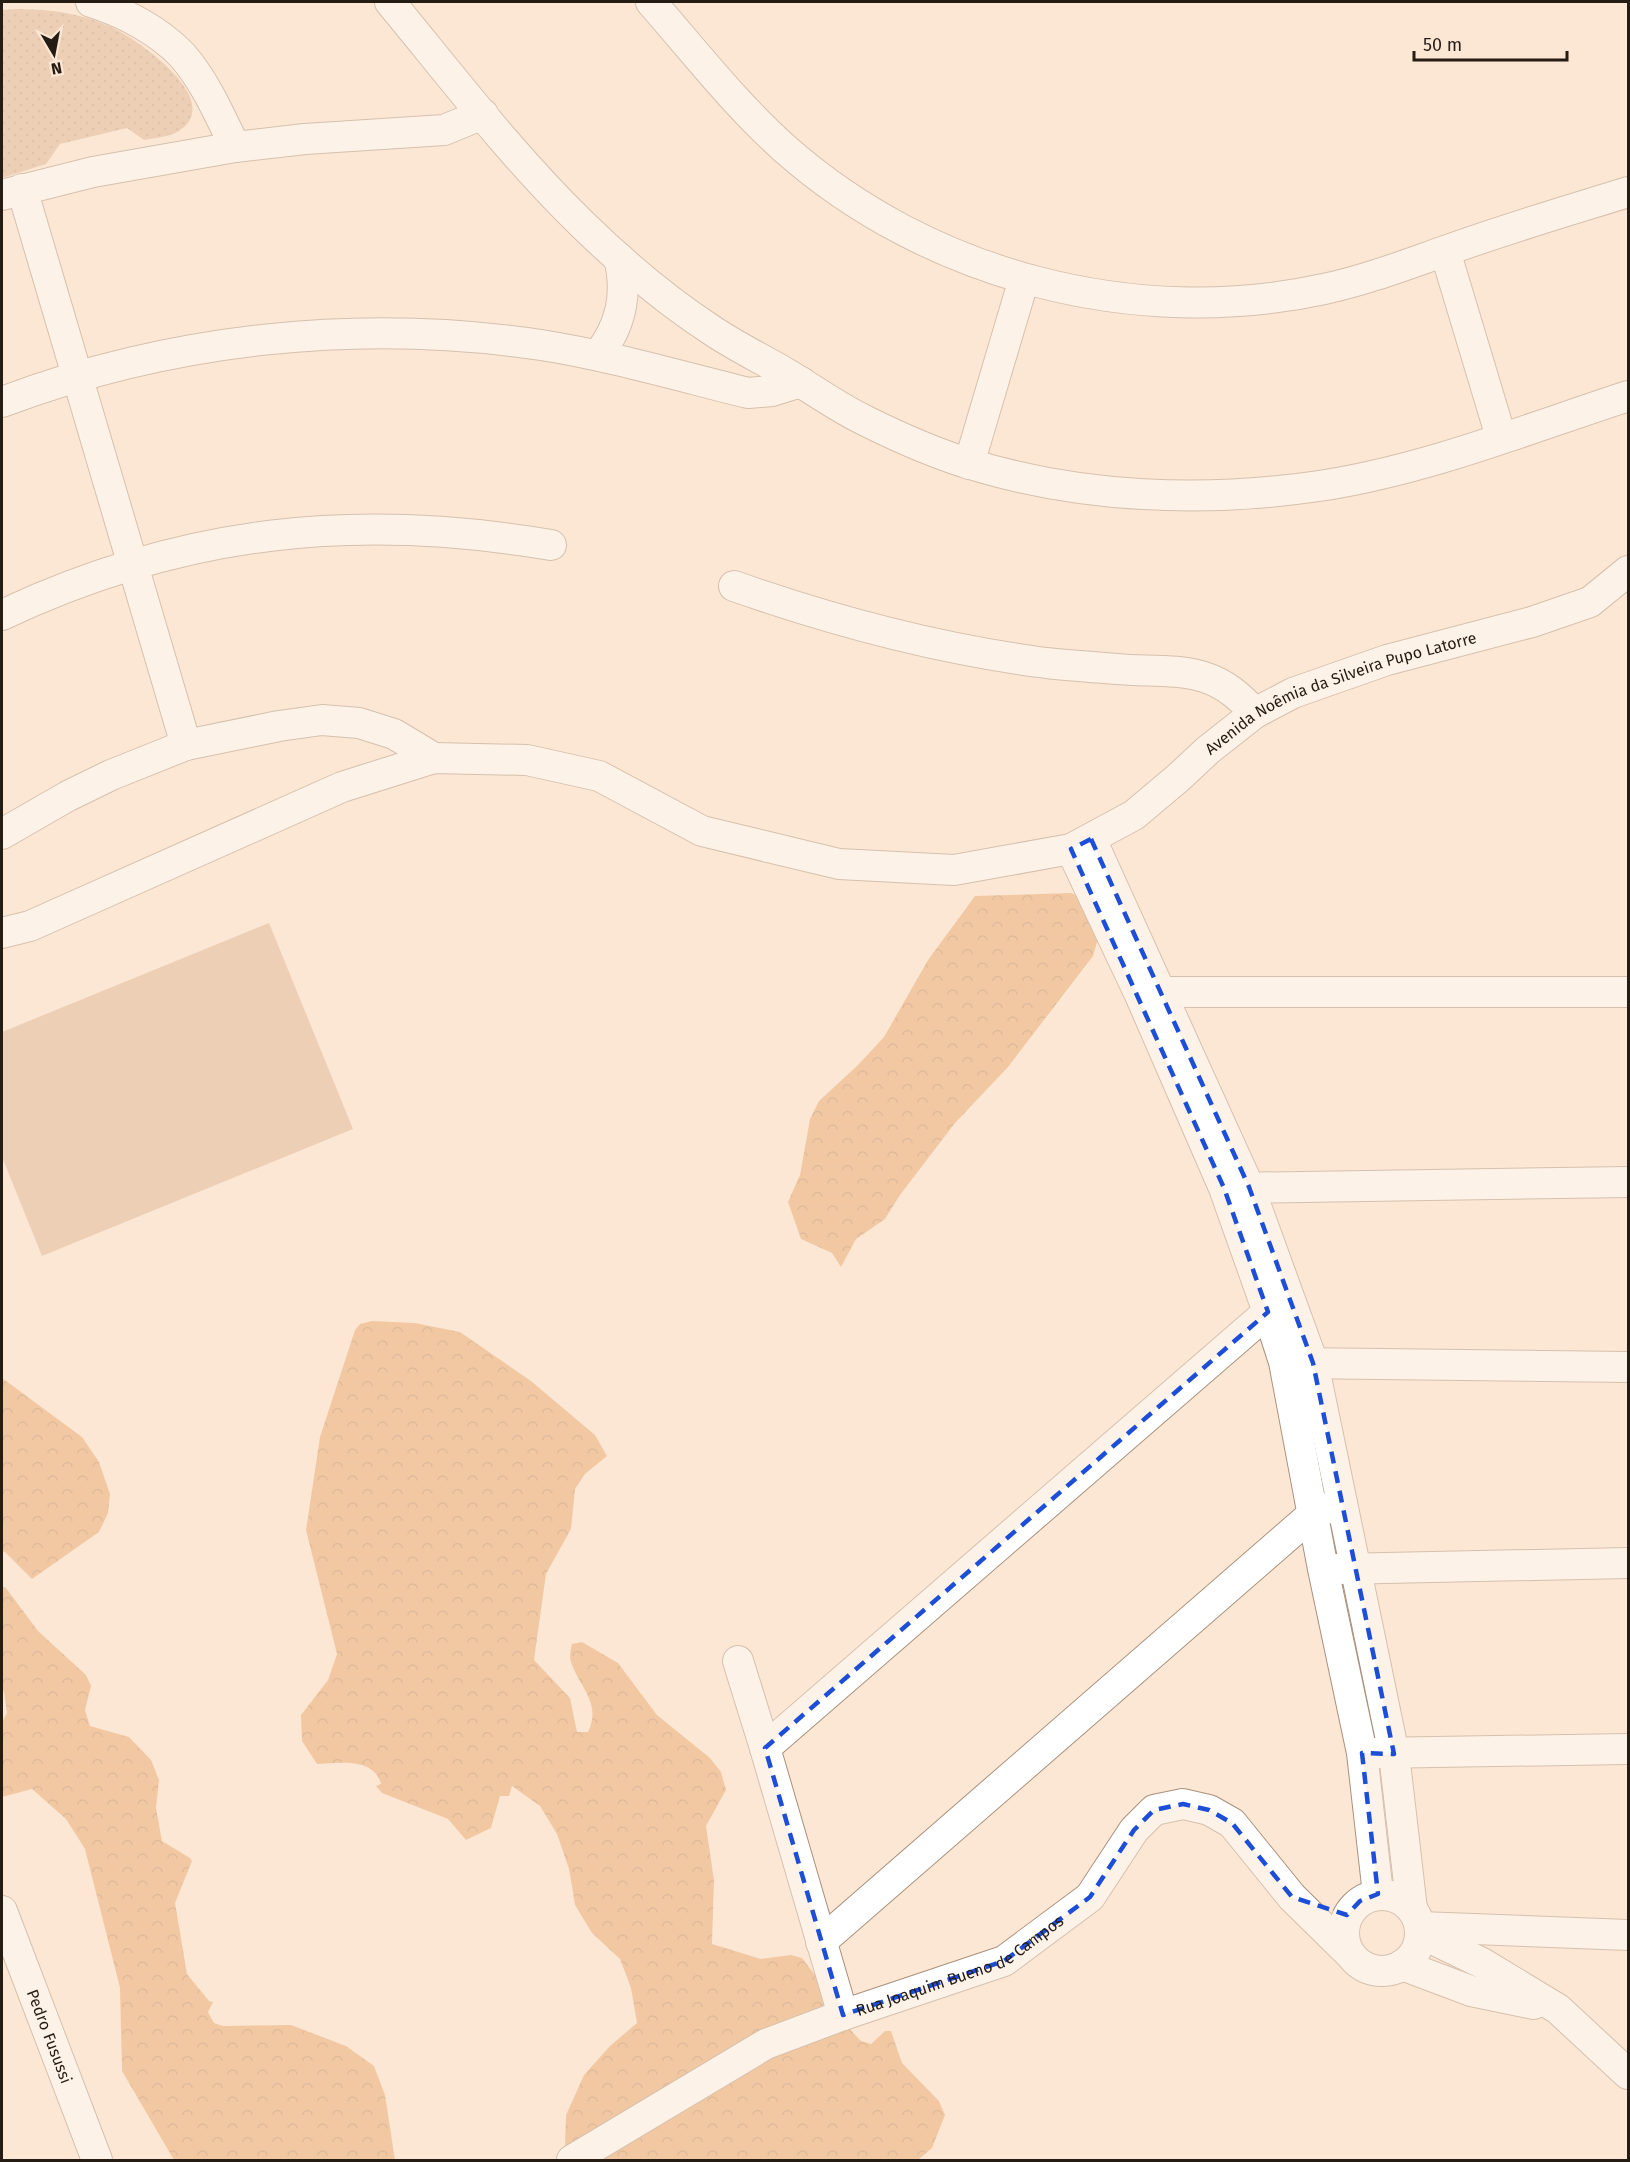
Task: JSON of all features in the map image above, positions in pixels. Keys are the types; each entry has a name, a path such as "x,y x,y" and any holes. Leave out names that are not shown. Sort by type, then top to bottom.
{"street":[{"path":"91,2 117,11 141,24 182,56 206,89 235,147"},
{"path":"390,2 548,189 619,258 711,330 861,419 969,464 1028,478 1108,491 1170,495 1270,492 1369,477 1418,465 1629,396"},
{"path":"651,2 753,119 786,150 859,204 928,242 981,264 1024,279 1108,297 1194,303 1237,301 1322,290 1395,270 1445,251 1629,192"},
{"path":"186,745 77,376 12,192 154,160 235,147 305,139 444,130 483,114"},
{"path":"1445,251 1501,437"},
{"path":"598,355 608,342 621,312 624,285 619,258"},
{"path":"969,464 1024,279"},
{"path":"2,402 77,376 191,350 249,341 342,334 424,334 541,345 598,355 748,393 772,391 801,382"},
{"path":"2,615 72,584 132,564 235,540 288,533 341,529 446,531 499,536 551,545"},
{"name":"Avenida Noêmia da Silveira Pupo Latorre","path":"434,758 527,760 599,776 702,831 839,864 954,870 1081,844 1134,815 1208,750 1255,713 1293,693 1387,660 1521,625 1590,602 1629,571"},
{"path":"734,586 795,608 857,626 941,646 1047,663 1172,671 1204,677 1235,691 1255,713"},
{"path":"2,834 68,796 111,775 186,745 279,726 322,720 377,728 394,734 434,758"},
{"path":"2,933 30,926 342,788 434,758"},
{"path":"1081,844 1151,993 1236,1187 1279,1306 1314,1363 1394,1754 1418,1923 1418,1946 1412,1957 1391,1971 1366,1968 1355,1961 1348,1952 1343,1934 1347,1915 1360,1901 1378,1894 1391,1895 1402,1900 1418,1923 1558,2009 1629,2074"},
{"path":"1151,993 1629,992"},
{"path":"1236,1187 1629,1182"},
{"path":"1279,1306 1284,1362 1323,1569 1362,1753 1378,1894"},
{"path":"765,1748 1279,1306"},
{"path":"1284,1362 1629,1367"},
{"path":"821,1942 1313,1514 1342,1503"},
{"path":"1323,1569 1629,1563"},
{"path":"738,1661 843,2015"},
{"path":"1362,1753 1629,1749"},
{"name":"Rua Joaquim Bueno de Campos","path":"572,2160 766,2044 843,2015 1004,1961 1090,1897 1134,1830 1154,1809 1183,1804 1209,1810 1232,1823 1292,1897 1348,1952"},
{"path":"1292,1897 1347,1915"},
{"name":"Pedro Fusussi","path":"2,1911 97,2160"},
{"path":"1418,1923 1629,1935"},
{"path":"1402,1965 1471,1991 1558,2009"}],"highlighted area":[{"path":"1091,839 1249,1187 1313,1363 1394,1754 1362,1753 1378,1894 1360,1901 1347,1915 1292,1897 1232,1823 1209,1810 1183,1804 1154,1810 1134,1830 1090,1897 1004,1961 843,2015 765,1748 1268,1312 1224,1188 1071,849"}],"shaded area":[{"path":"16,9 76,15 100,22 123,33 156,57 185,88 192,104 191,118 179,131 162,137 144,140 127,128 60,144 46,164 2,178 2,10"},
{"path":"269,923 353,1129 42,1256 2,1157 2,1032"}],"green space":[{"path":"1071,893 1107,908 1093,956 1008,1067 955,1123 900,1195 885,1219 856,1239 841,1267 832,1253 801,1239 788,1202 800,1175 810,1119 819,1101 884,1037 928,960 975,896"},
{"path":"372,1321 415,1323 460,1332 531,1381 595,1435 607,1456 585,1474 575,1489 571,1529 546,1574 534,1660 570,1698 577,1732 588,1732 592,1721 592,1711 587,1694 570,1658 572,1644 582,1642 618,1663 657,1715 710,1758 721,1772 726,1790 706,1826 714,1880 712,1944 761,1959 791,1955 802,1958 815,1975 828,2006 861,2041 871,2044 885,2031 891,2031 902,2063 939,2101 945,2115 932,2148 918,2160 559,2160 565,2146 566,2115 584,2075 610,2046 637,2023 631,1988 620,1959 592,1933 575,1905 569,1869 557,1834 540,1806 512,1786 509,1796 500,1796 491,1828 466,1840 448,1819 382,1793 376,1786 381,1784 377,1775 371,1769 354,1763 317,1764 302,1741 301,1715 328,1680 337,1654 306,1530 320,1437 355,1330 360,1324"},
{"path":"2,1378 82,1437 99,1462 110,1494 108,1513 99,1532 32,1579 2,1551"},
{"path":"2,1586 6,1588 38,1631 86,1675 91,1686 85,1710 90,1726 129,1737 151,1760 159,1780 156,1808 162,1841 192,1861 175,1903 187,1974 209,2001 213,2002 208,2012 214,2023 223,2026 291,2025 346,2046 374,2066 385,2095 395,2160 174,2160 122,2071 120,1988 85,1849 66,1819 32,1789 2,1797 2,1722 7,1713 2,1688"}]}
